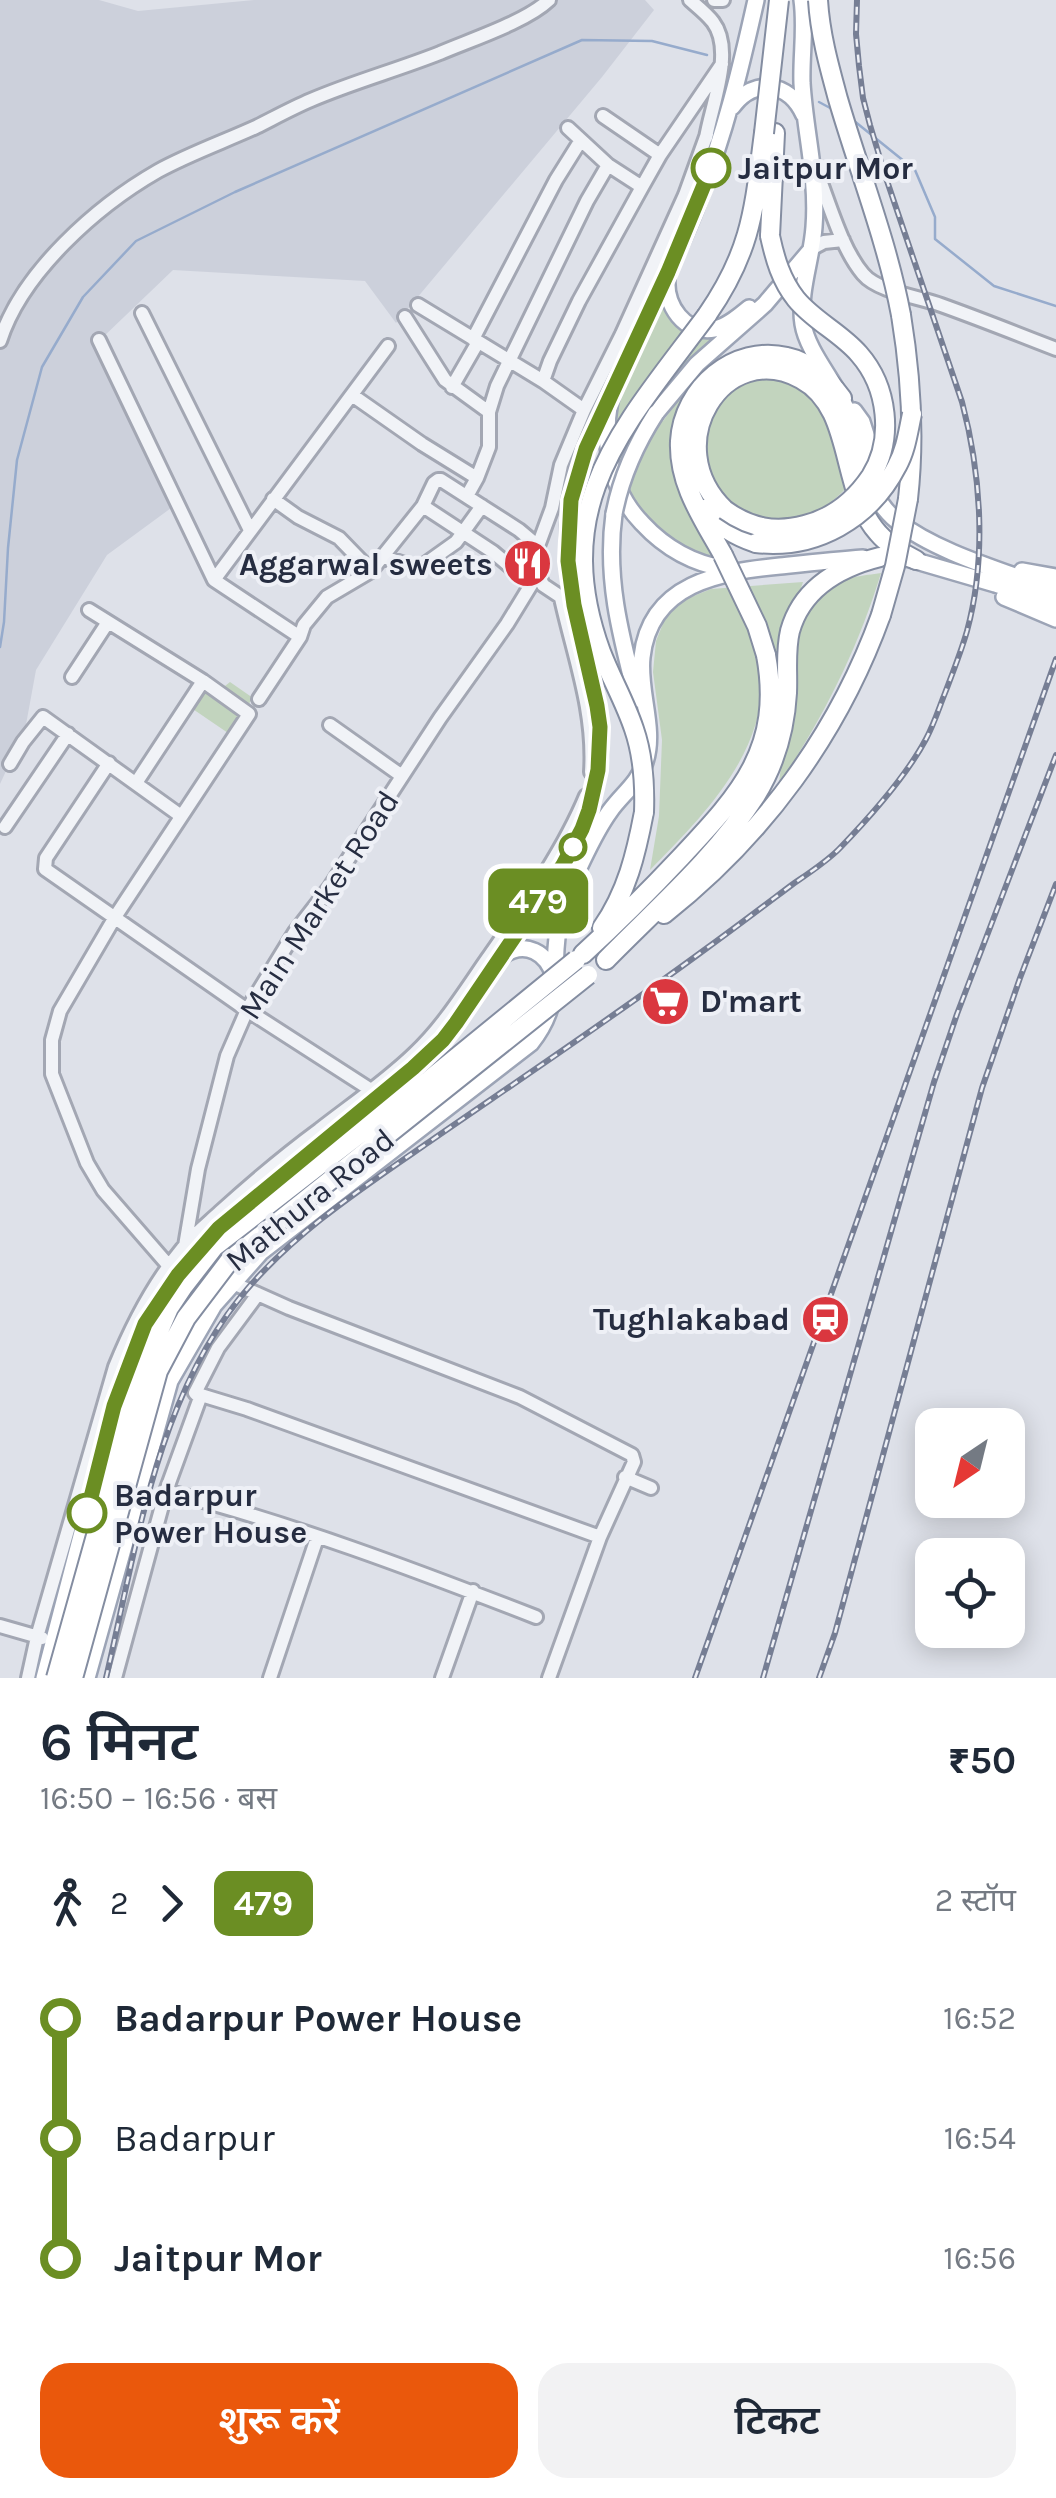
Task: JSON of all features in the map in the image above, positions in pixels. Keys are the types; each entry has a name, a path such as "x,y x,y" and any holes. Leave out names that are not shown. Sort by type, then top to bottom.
{"highway":[{"name":"Mathura Road","path":"56,1678 143,1368 169,1308 183,1287 214,1247 583,954 625,887 645,798 643,770 634,730 603,656 588,605 582,558 588,509 600,472 618,438 724,290 741,255 755,204 779,0"},
{"name":"Mathura Road","path":"73,1678 158,1370 186,1318 230,1260 686,897 748,836 803,769 848,694 870,646 896,566 912,462 908,356 894,275 830,68 819,19 821,0"},
{"path":"774,46 775,133 769,222 774,253 784,282 802,306 859,354 868,367 880,393 885,434 880,458 861,490 830,515 806,525 778,530 750,524 725,510 707,490 696,456 697,431 706,408 730,382 765,370 790,374 838,406"},
{"path":"583,954 726,809 753,767 768,724 770,674 758,626 694,504 680,458 682,430 692,401 713,376 734,362 761,355 787,357 823,376 838,406 847,462 868,520 882,537 916,560"},
{"path":"686,484 717,524 745,540 771,545 814,538 845,524 883,489 899,464 912,414"},
{"path":"606,960 708,856 766,777 776,754 784,716 790,631 807,598 842,568 880,557"}],"main road":[{"path":"746,570 726,570 692,561 656,538 636,518 610,460 608,426 616,380 714,163 756,0"},
{"path":"802,0 802,84 816,200 802,313 804,332 838,406 848,412 867,477 882,506 899,522 958,552 990,574 1056,605"},
{"path":"728,115 745,92 772,88 795,100 807,121"},
{"path":"646,726 614,608 610,554 622,480 656,412 687,374 752,317 812,250"},
{"path":"668,272 667,294 673,310 685,322 709,330 726,324 781,286"},
{"name":"Mathura Road","path":"44,1678 72,1546 114,1406 145,1324 176,1267 443,1040 582,829 594,790 600,727 567,602 571,500 586,449 616,380"},
{"path":"958,552 958,573"},
{"path":"646,726 642,653 649,630 670,600 714,576 880,557 916,560 958,573 1056,577"},
{"path":"990,574 1056,591"},
{"path":"990,574 994,593 1056,619"},
{"name":"Mathura Road","path":"87,1678 170,1381 214,1304 261,1252 531,1044 548,1016 556,983 557,935 563,907 607,814 641,773 648,754 646,726"},
{"path":"497,960 515,948 534,950 550,964 556,983"},
{"path":"443,1040 480,1082"},
{"path":"72,1546 118,1566"}],"street":[{"path":"0,341 7,318 25,289 54,254 101,212 159,171 313,99 392,72 498,28 541,8 549,0"},
{"path":"690,0 720,34 722,64 697,205"},
{"path":"803,52 821,0"},
{"path":"543,381 586,288 660,154 722,64"},
{"path":"603,116 660,154"},
{"path":"568,128 608,165 642,187"},
{"path":"534,580 538,546 566,449 685,195 707,134"},
{"path":"452,387 556,180 581,140"},
{"path":"813,160 843,240 863,274 876,284 1056,349"},
{"path":"467,496 489,447 489,412 508,360 608,165"},
{"path":"812,250 824,242 843,240"},
{"path":"418,305 584,410"},
{"path":"142,314 250,530"},
{"path":"405,317 440,374 489,412"},
{"path":"99,340 214,580 300,637"},
{"path":"214,580 388,346"},
{"path":"352,394 477,478"},
{"path":"259,699 304,625 328,597 371,571 384,557 438,480 538,546"},
{"path":"273,498 298,517 339,538 371,571"},
{"path":"185,1245 236,1197 415,1053 455,1006 530,896 585,798 592,734 567,602 423,506"},
{"path":"384,557 418,568 456,542 482,506"},
{"name":"Main Market Road","path":"176,1267 185,1245 198,1169 227,1056 247,1010 534,580"},
{"path":"89,610 248,714 114,916 55,1024 52,1074 94,1176 176,1267"},
{"path":"72,677 108,622"},
{"path":"136,783 203,681"},
{"path":"10,764 40,718 48,719 181,816"},
{"path":"330,726 402,776"},
{"path":"5,827 68,734"},
{"path":"108,763 44,863 45,869 247,1010 371,1090"},
{"path":"233,1283 520,1397 634,1458 548,1678"},
{"path":"199,1397 195,1393 218,1348 258,1294"},
{"path":"199,1397 208,1396 247,1409 600,1537"},
{"path":"115,1678 166,1491 199,1397"},
{"path":"626,1477 651,1488"},
{"path":"166,1491 242,1512 536,1617"},
{"path":"270,1678 317,1538"},
{"path":"28,1678 38,1637 72,1546"},
{"path":"118,1566 142,1575"},
{"path":"442,1678 473,1592"},
{"path":"0,1626 54,1642"}],"shaded area":[{"path":"0,0 99,0 138,11 254,0 645,0 654,10 396,323 365,281 173,270 100,340 182,500 107,555 36,670 25,730 0,784"}],"green space":[{"path":"663,300 697,335 716,337 667,385 648,410 663,421 686,390 689,392 672,439 672,460 684,499 718,561 685,550 663,536 635,503 618,463 614,421 618,400 632,361"},
{"path":"769,378 805,391 816,403 832,433 848,486 818,511 791,521 767,521 742,512 721,495 703,459 710,421 719,403 749,382"},
{"path":"881,573 838,682 779,784 794,657 804,620 825,591 847,579"},
{"path":"803,582 779,652 759,654 762,686 747,746 714,800 650,870 659,816 662,740 653,672 656,641 666,616 681,601 711,589"},
{"path":"216,681 225,686 230,682 253,698 228,733 184,703"}],"waterway":[{"path":"0,647 17,460 42,367 83,297 136,241 235,192 582,40 652,41 707,55"},
{"path":"819,102 832,109"},
{"path":"853,120 915,170 935,217 935,239 994,286 1056,306"}],"railway":[{"path":"106,1678 139,1530 168,1432 210,1340 239,1299 304,1233 353,1195 638,998 829,858 898,782 932,728 962,647 973,603 979,545 977,487 962,402 863,98 856,34 857,0"},
{"path":"695,1678 1056,659"},
{"path":"763,1678 934,1082 1056,755"},
{"path":"819,1678 835,1633 982,1088 1056,884"}],"bus line":[{"name":"479","path":"87,1513 114,1406 145,1324 178,1275 219,1228 443,1040 563,865 582,829 598,770 600,727 568,561 571,500 586,449 711,168"}],"place":[{"name":"Jaitpur Mor","path":"711,168"},
{"name":"Aggarwal sweets","path":"528,564"},
{"name":"D'mart","path":"665,1001"},
{"name":"Tughlakabad","path":"825,1319"},
{"name":"Badarpur Power House","path":"87,1513"}]}
